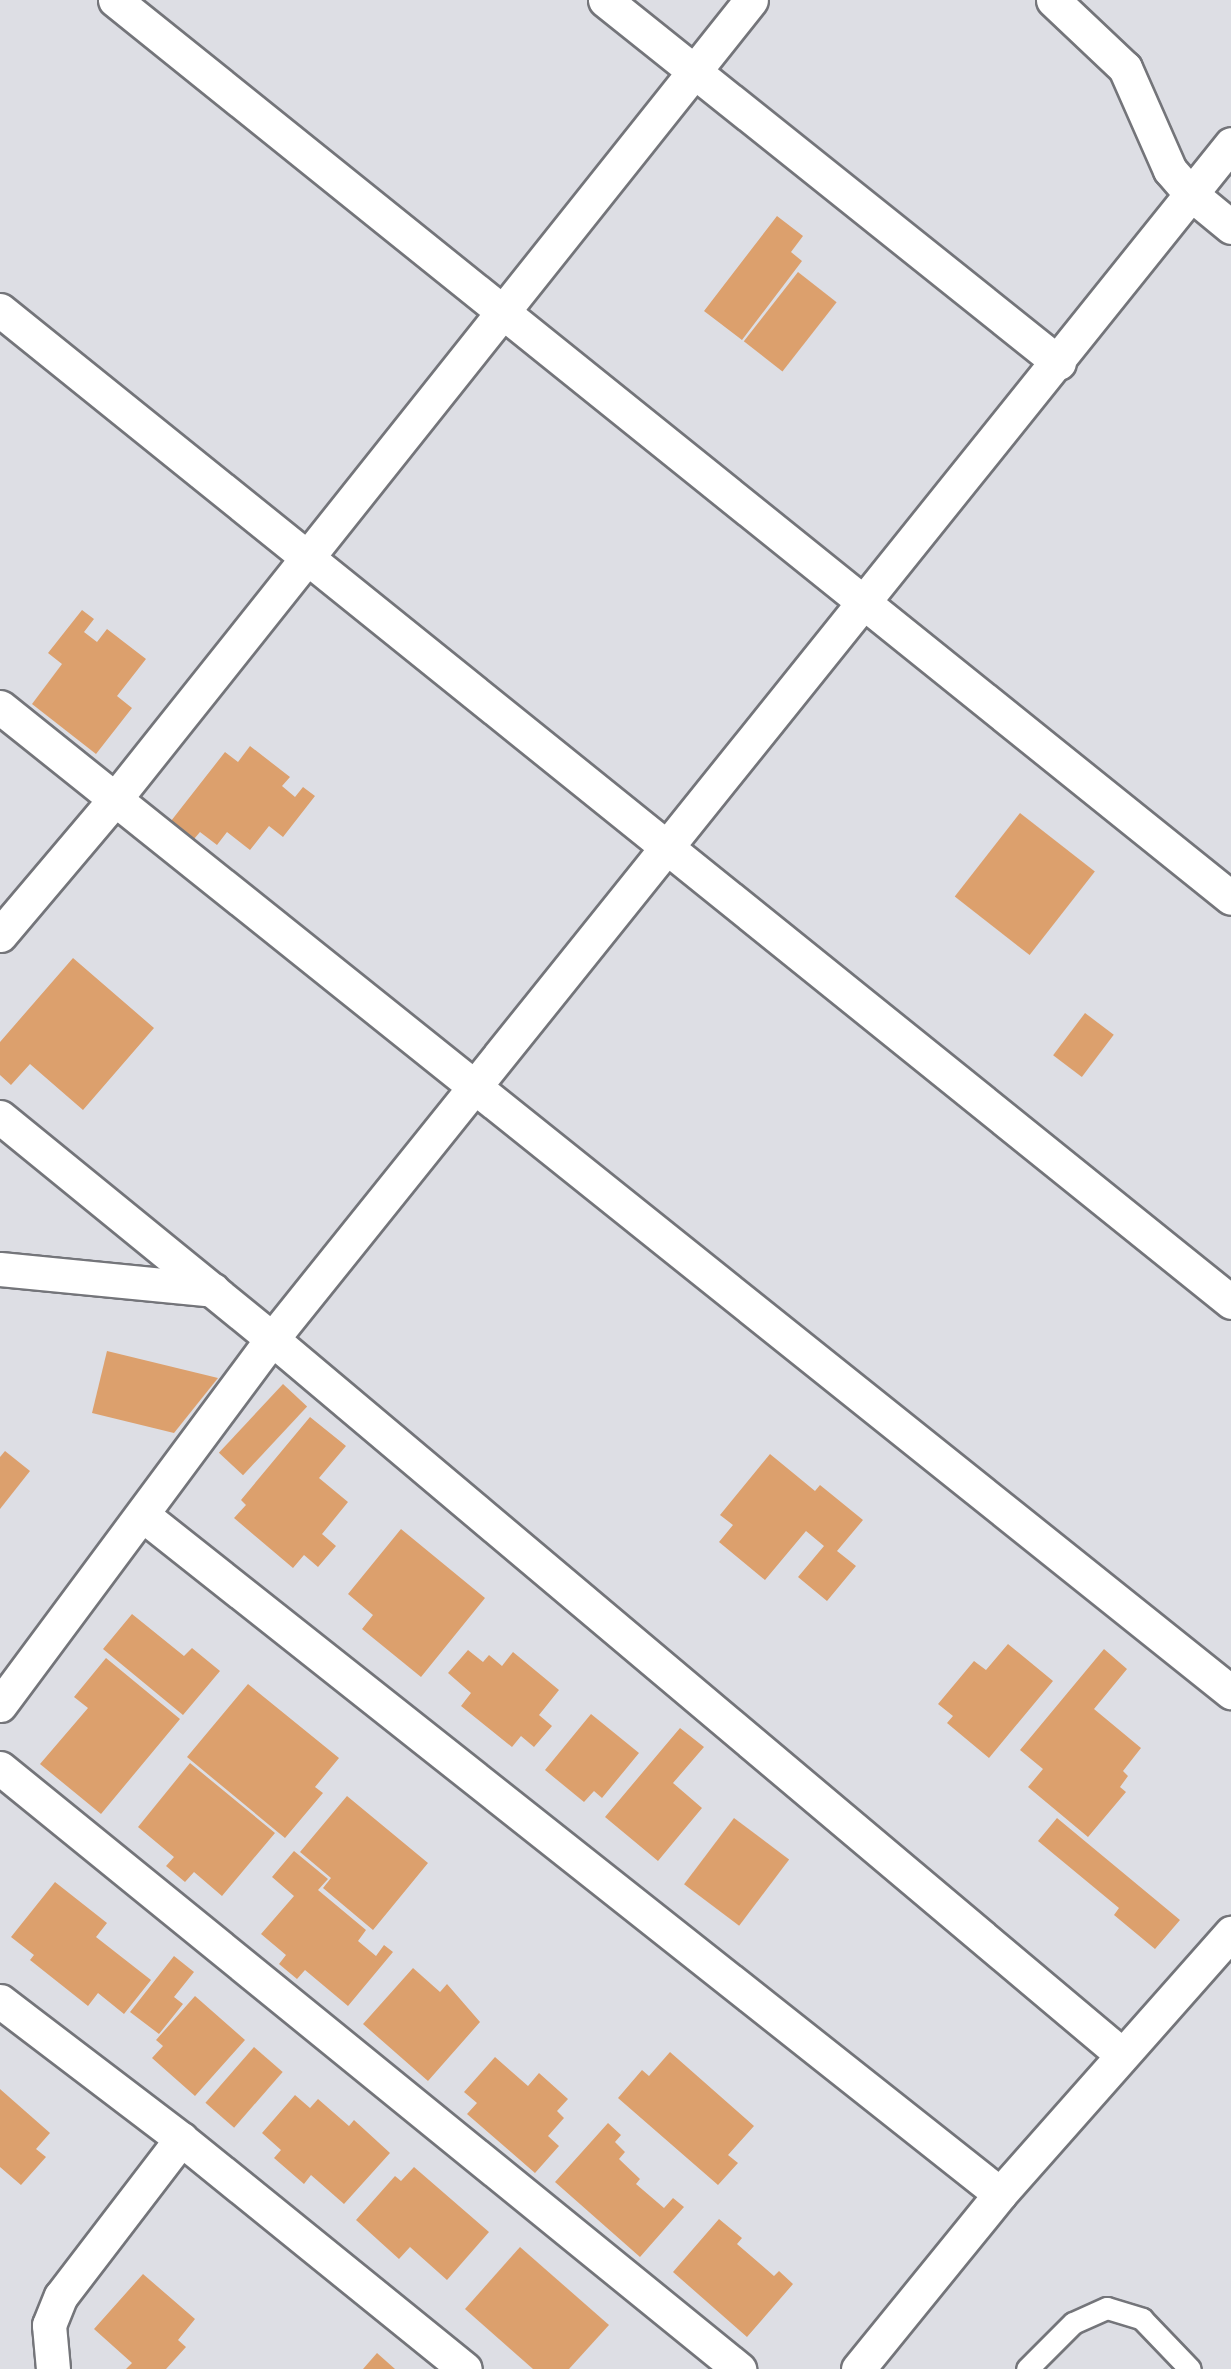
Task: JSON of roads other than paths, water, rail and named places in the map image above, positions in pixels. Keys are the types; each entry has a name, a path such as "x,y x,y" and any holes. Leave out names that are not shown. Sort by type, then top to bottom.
{"street":[{"path":"116,0 1231,898"},
{"path":"605,0 1059,363"},
{"path":"0,935 115,799 751,0"},
{"path":"1053,0 1125,68 1170,170 1191,194 1231,227"},
{"path":"0,1705 144,1516 272,1339 866,604 1231,144"},
{"path":"0,310 310,556 668,849 1231,1302"},
{"path":"0,707 1231,1692"},
{"path":"0,1117 272,1339 1121,2054"},
{"path":"0,1269 213,1290"},
{"path":"144,1516 1000,2194"},
{"path":"0,1768 739,2369"},
{"path":"858,2369 1000,2194 1121,2054 1231,1933"},
{"path":"0,2001 181,2139 465,2369"},
{"path":"52,2369 49,2325 61,2296 181,2139"}],"lane":[{"path":"1027,2369 1072,2323 1107,2308 1142,2319 1190,2369"}]}
